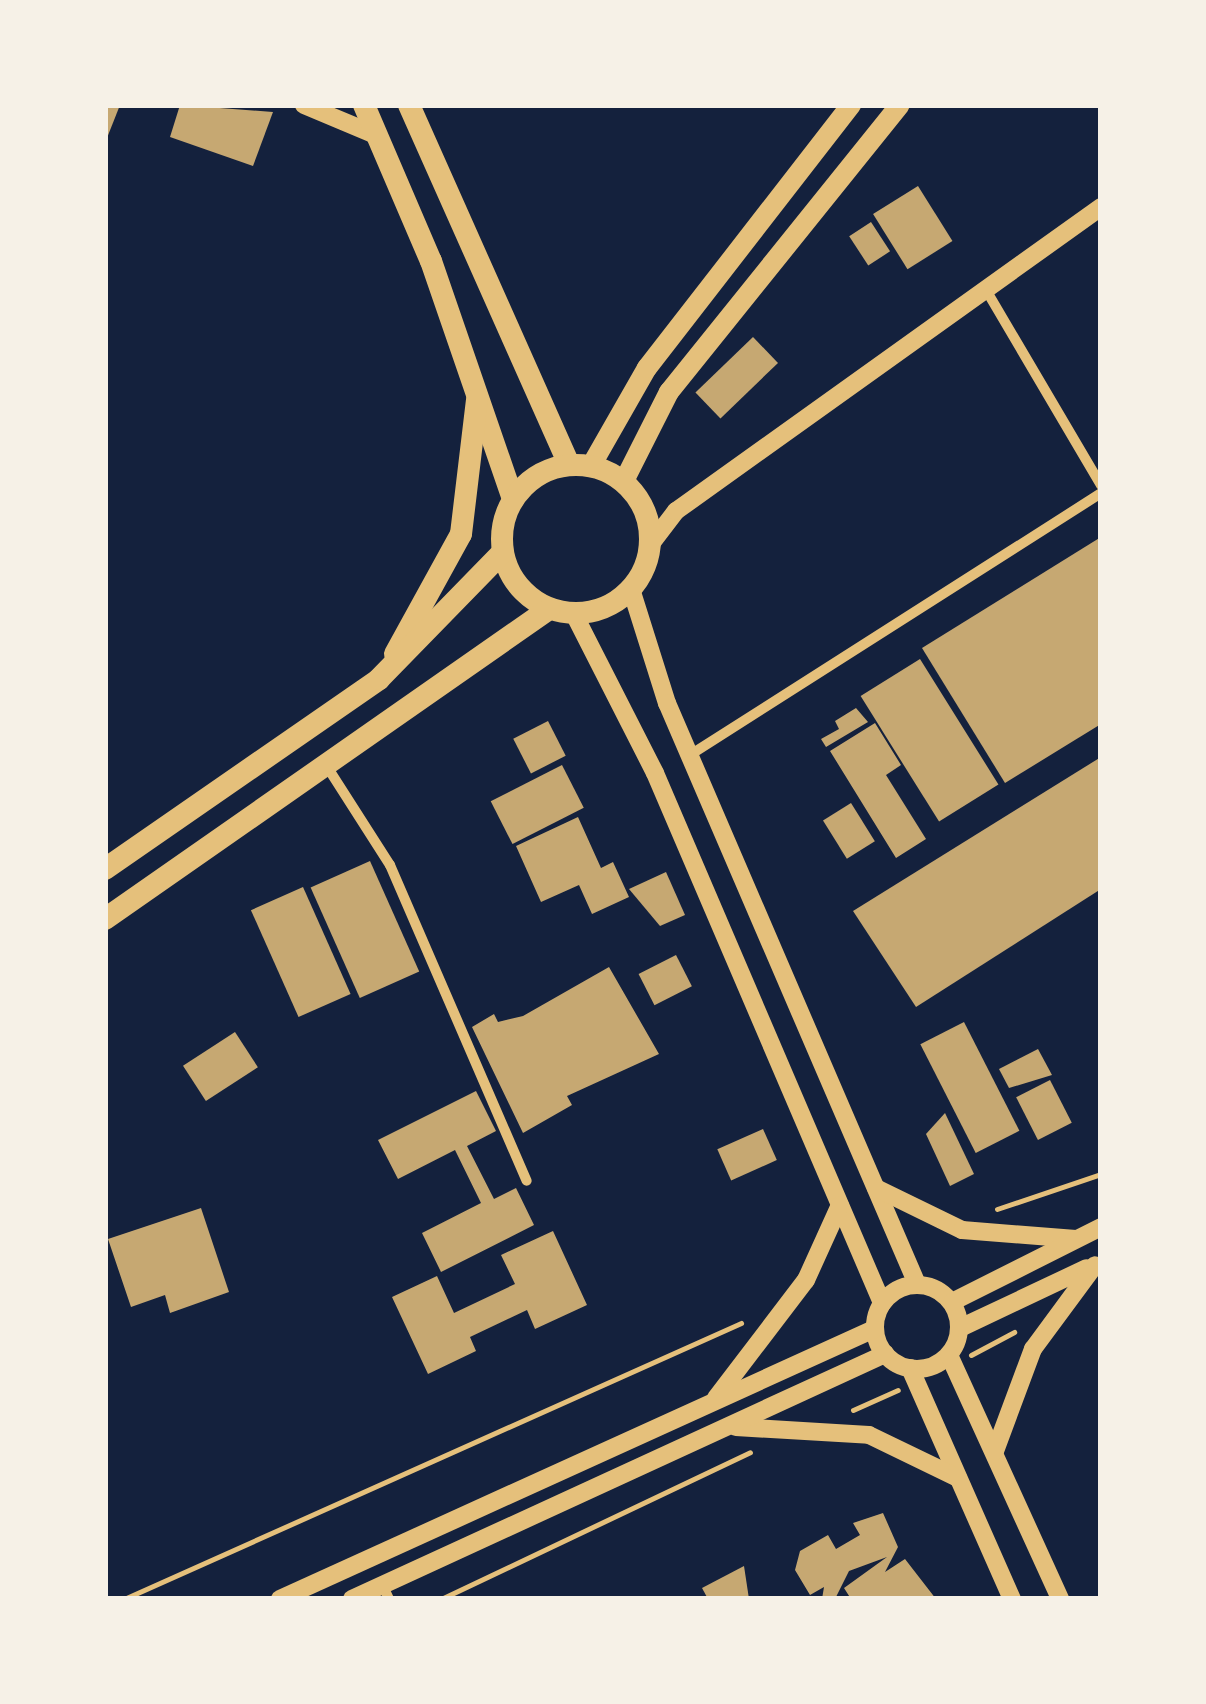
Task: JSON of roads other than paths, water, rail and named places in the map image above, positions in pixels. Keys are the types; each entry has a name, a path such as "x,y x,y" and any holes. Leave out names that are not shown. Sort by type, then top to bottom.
{"main road":[{"path":"106,867 379,678 502,553 512,498 478,385 364,105"},
{"path":"408,105 580,465 624,481 645,510 650,545 632,589 574,614 549,609 527,596 502,553"},
{"path":"512,498 580,465 647,368 851,105"},
{"path":"624,481 670,392 900,105"},
{"path":"379,678 461,534 478,385"},
{"path":"105,919 549,609"}],"street":[{"path":"304,105 378,136"},
{"path":"650,545 676,511 989,296 1101,207"},
{"path":"989,296 1101,485"},
{"path":"690,755 1101,493"},
{"path":"632,589 690,755 916,1284 952,1302 960,1328 949,1355 1060,1599"},
{"path":"574,614 655,772 882,1303 874,1329 885,1354 910,1368 1012,1599"},
{"path":"326,764 390,864 528,1181"},
{"path":"876,1188 948,1224 1076,1240"},
{"path":"712,1403 806,1280 840,1206"},
{"path":"952,1302 1101,1227"},
{"path":"960,1328 1098,1263"},
{"path":"995,1451 1033,1350 1098,1263"},
{"path":"882,1303 916,1284"},
{"path":"280,1599 874,1329"},
{"path":"352,1599 386,1592 885,1354"},
{"path":"910,1368 949,1355"},
{"path":"729,1426 868,1435 959,1478"}]}
